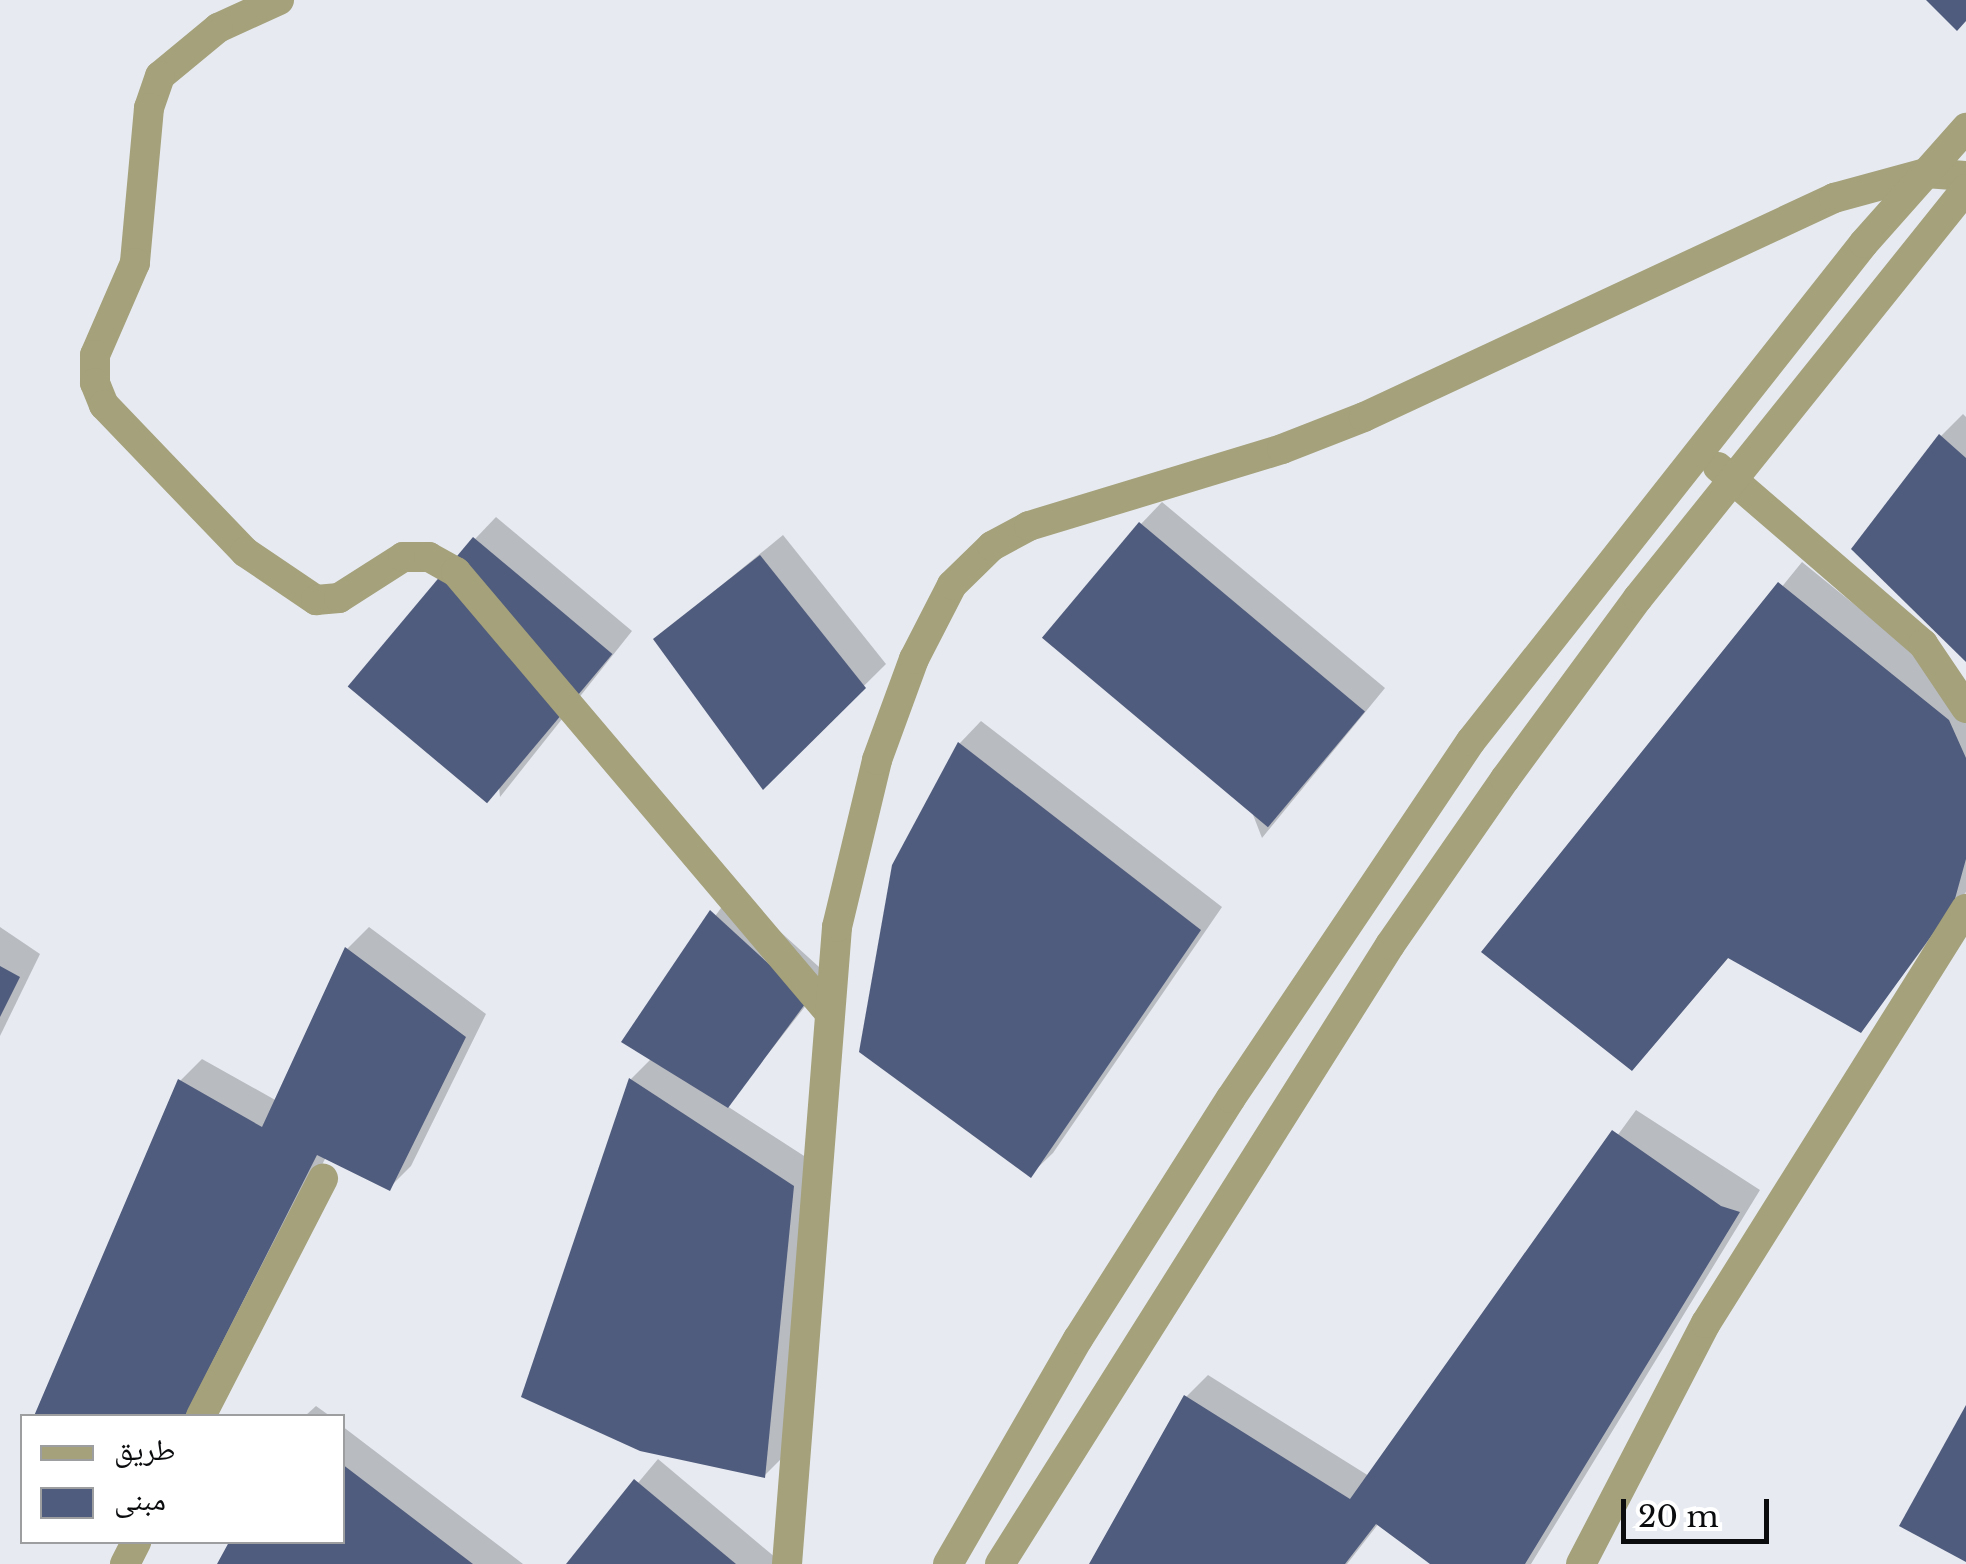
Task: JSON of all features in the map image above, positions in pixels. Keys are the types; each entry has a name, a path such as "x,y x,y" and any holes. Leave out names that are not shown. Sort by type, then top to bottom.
{"street":[{"path":"279,0 218,28 160,76 149,108 135,263 95,355 94,382 104,404 244,552 316,600 339,598 403,557 429,557 456,572 828,1011"},
{"path":"948,1564 1078,1338 1310,976 1471,741 1700,452 1966,128"},
{"path":"787,1564 828,1011 840,911 877,760 936,613 952,585 992,546 1030,526 1282,449 1364,417 1834,198 1926,173 1966,176"},
{"path":"1000,1564 1390,945 1578,676 1966,189"},
{"path":"1700,452 1924,644 1966,708"},
{"path":"1581,1564 1706,1323 1966,908"},
{"path":"202,1414 323,1179"}],"building":[{"path":"1926,0 1966,0 1966,21 1957,31"},
{"path":"1939,434 1966,458 1966,662 1851,549"},
{"path":"1139,522 1365,712 1268,827 1042,638"},
{"path":"473,537 612,654 487,803 348,686"},
{"path":"760,555 866,688 763,790 653,639"},
{"path":"1778,582 1949,720 1966,758 1966,859 1953,906 1861,1033 1728,958 1632,1071 1481,952"},
{"path":"958,742 1201,930 1031,1178 859,1052 892,865"},
{"path":"710,910 808,1000 728,1108 621,1042"},
{"path":"345,947 466,1037 390,1191 317,1155 186,1414 35,1414 178,1079 262,1127"},
{"path":"0,966 20,977 0,1017"},
{"path":"629,1078 794,1186 765,1478 640,1451 521,1397"},
{"path":"1612,1130 1721,1206 1740,1212 1525,1564 1430,1564 1376,1524 1345,1564 1089,1564 1184,1395 1350,1499"},
{"path":"1966,1405 1966,1562 1899,1526"},
{"path":"345,1466 473,1564 217,1564 228,1544 345,1544"},
{"path":"634,1479 736,1564 566,1564"}]}
